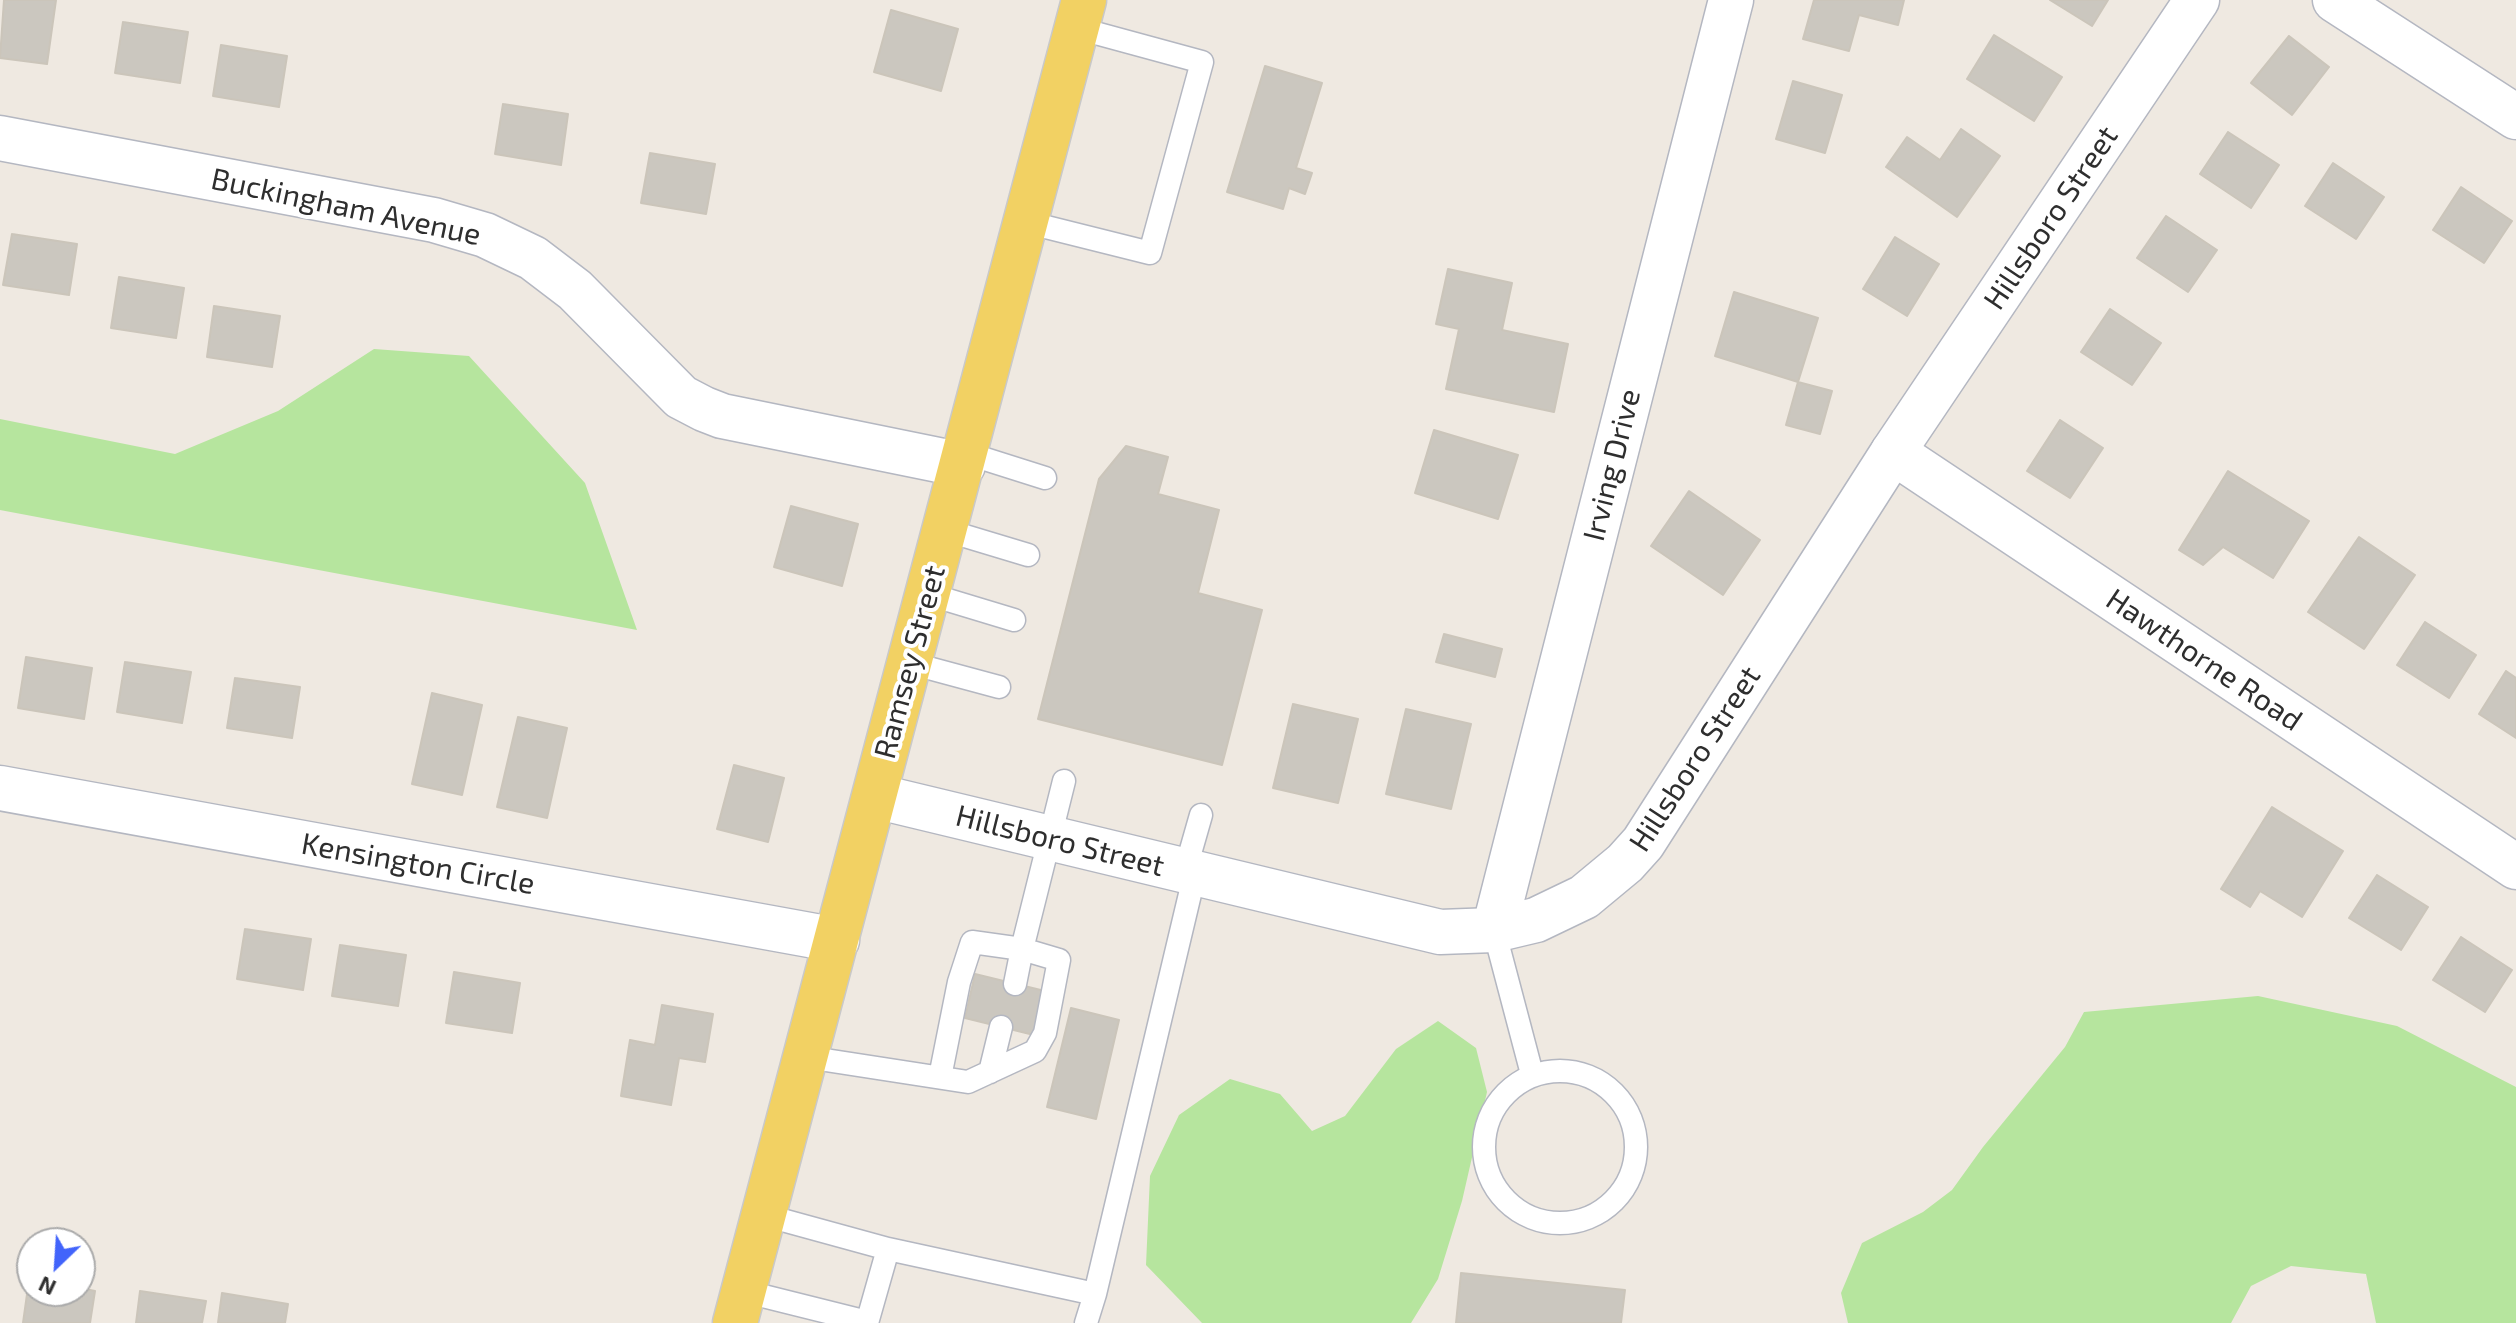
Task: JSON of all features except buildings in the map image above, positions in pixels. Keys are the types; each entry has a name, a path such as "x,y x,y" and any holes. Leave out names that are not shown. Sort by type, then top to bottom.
{"main road":[{"name":"Ramsey Street","path":"739,1307 1080,14"}],"street":[{"name":"Irving Drive","path":"1494,930 1731,0"},
{"name":"Hillsboro Street","path":"875,796 1440,932 1494,930 1536,920 1584,897 1625,863 1643,843 1893,452 2197,0"},
{"path":"2335,0 2516,117"},
{"name":"Buckingham Avenue","path":"0,138 434,220 485,235 533,258 575,290 681,397 704,409 722,416 964,459"},
{"name":"Hawthorne Road","path":"1893,452 2516,867"},
{"name":"Kensington Circle","path":"0,788 837,940"}],"lane":[{"path":"1026,222 1150,253 1202,62 1080,14"},
{"path":"964,459 1045,478"},
{"path":"945,530 1028,555"},
{"path":"928,594 1014,620"},
{"path":"910,663 999,687"},
{"path":"1015,984 1064,781"},
{"path":"1086,1323 1201,815"},
{"path":"1494,930 1532,1074"},
{"path":"806,1057 968,1082 1035,1051 1045,1033 1059,960 1022,949 972,942 959,982 940,1077"},
{"path":"990,1072 1001,1027"},
{"path":"1556,1070 1581,1074 1603,1084 1621,1101 1633,1123 1637,1147 1633,1172 1621,1194 1604,1211 1581,1221 1556,1224 1531,1219 1509,1205 1492,1185 1484,1160 1484,1134 1492,1110 1509,1090 1532,1074 1556,1070"},
{"path":"764,1215 888,1249 1095,1294"},
{"path":"739,1307 867,1322 888,1249"}],"green space":[{"path":"374,349 469,356 585,483 637,630 0,510 0,419 175,454 278,411"},
{"path":"2258,996 2397,1026 2516,1087 2516,1323 2376,1323 2366,1274 2291,1266 2251,1286 2231,1323 1848,1323 1841,1293 1862,1243 1923,1212 1952,1190 2065,1047 2084,1012"},
{"path":"1438,1021 1476,1048 1487,1092 1462,1201 1438,1279 1411,1323 1202,1323 1146,1265 1150,1176 1179,1115 1230,1079 1280,1094 1312,1131 1345,1116 1396,1049"}]}
